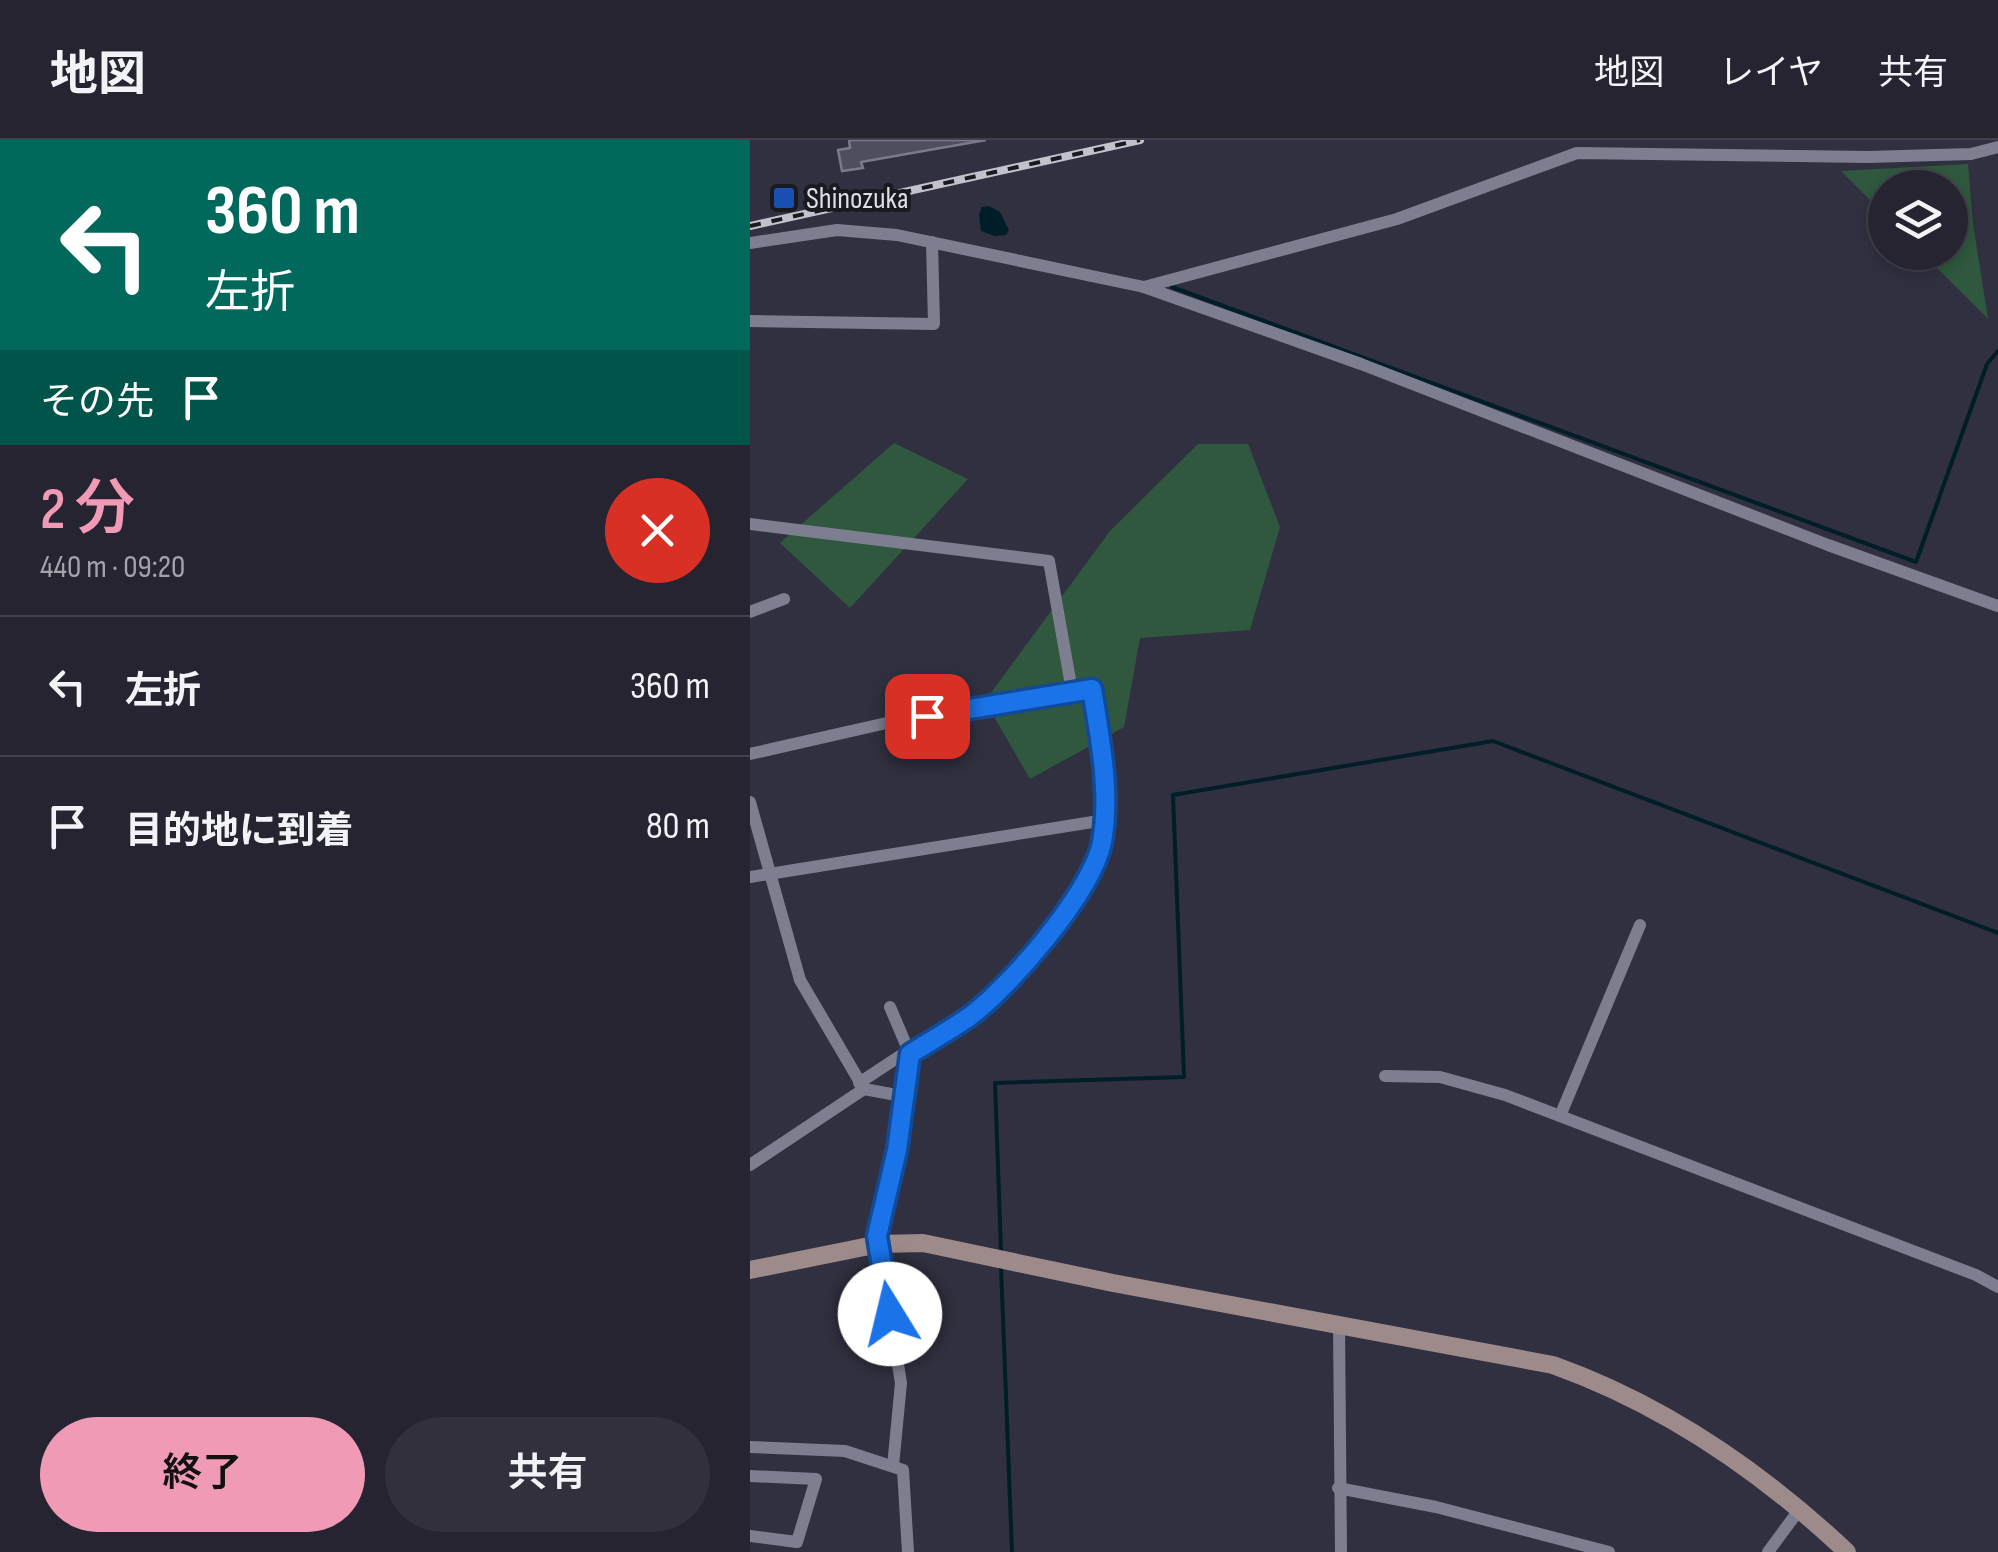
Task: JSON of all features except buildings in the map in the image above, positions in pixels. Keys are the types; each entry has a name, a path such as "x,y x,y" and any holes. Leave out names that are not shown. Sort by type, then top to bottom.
{"street":[{"path":"1964,140 1971,154"},
{"path":"1144,287 1397,219 1576,153 1802,158 1971,154 1998,148"},
{"path":"750,243 837,230 932,242 1144,287 1378,370 1998,606"},
{"path":"750,322 934,324 932,242"},
{"path":"750,524 1049,561 1072,690"},
{"path":"750,612 784,599"},
{"path":"750,754 890,722 1092,689 1102,755 1105,820 1090,879 1058,922 971,1015 909,1052 750,1166"},
{"path":"750,802 800,980 862,1086 902,1096"},
{"path":"750,877 1105,820"},
{"path":"1560,1116 1640,925"},
{"path":"890,1007 909,1052 897,1150 877,1236 900,1383 893,1466"},
{"path":"1385,1076 1440,1077 1505,1095 1830,1218 1998,1287"},
{"path":"750,1270 879,1244 923,1243 1113,1283 1553,1364 1595,1380 1736,1459 1846,1552"},
{"path":"1339,1323 1340,1552"},
{"path":"750,1447 846,1452 903,1470 908,1552"},
{"path":"750,1476 816,1479 797,1542 750,1536"},
{"path":"1338,1488 1436,1507 1557,1545 1609,1552"},
{"path":"1768,1552 1799,1510"}],"green space":[{"path":"1968,164 1988,319 1939,270 1968,270 1968,170 1868,170 1868,198 1841,171"},
{"path":"894,443 968,479 850,608 780,543"},
{"path":"1198,444 1248,444 1280,527 1250,630 1140,638 1124,727 1030,779 985,701 1110,531"}],"water":[{"path":"982,207 1000,212 1009,230 1006,235 981,231 979,214"}],"waterway":[{"path":"1172,287 1916,562 1987,364 1998,351"},
{"path":"1001,1251 995,1083 1184,1077 1173,795 1493,741 1998,933"},
{"path":"1001,1266 1012,1552"}],"railway":[{"path":"750,226 1140,140"}],"place":[{"name":"Shinozuka","path":"784,198"}],"route":[{"path":"890,1314 877,1236 897,1150 910,1054 971,1015 1058,922 1090,879 1105,820 1102,755 1092,689 927,716"}]}
